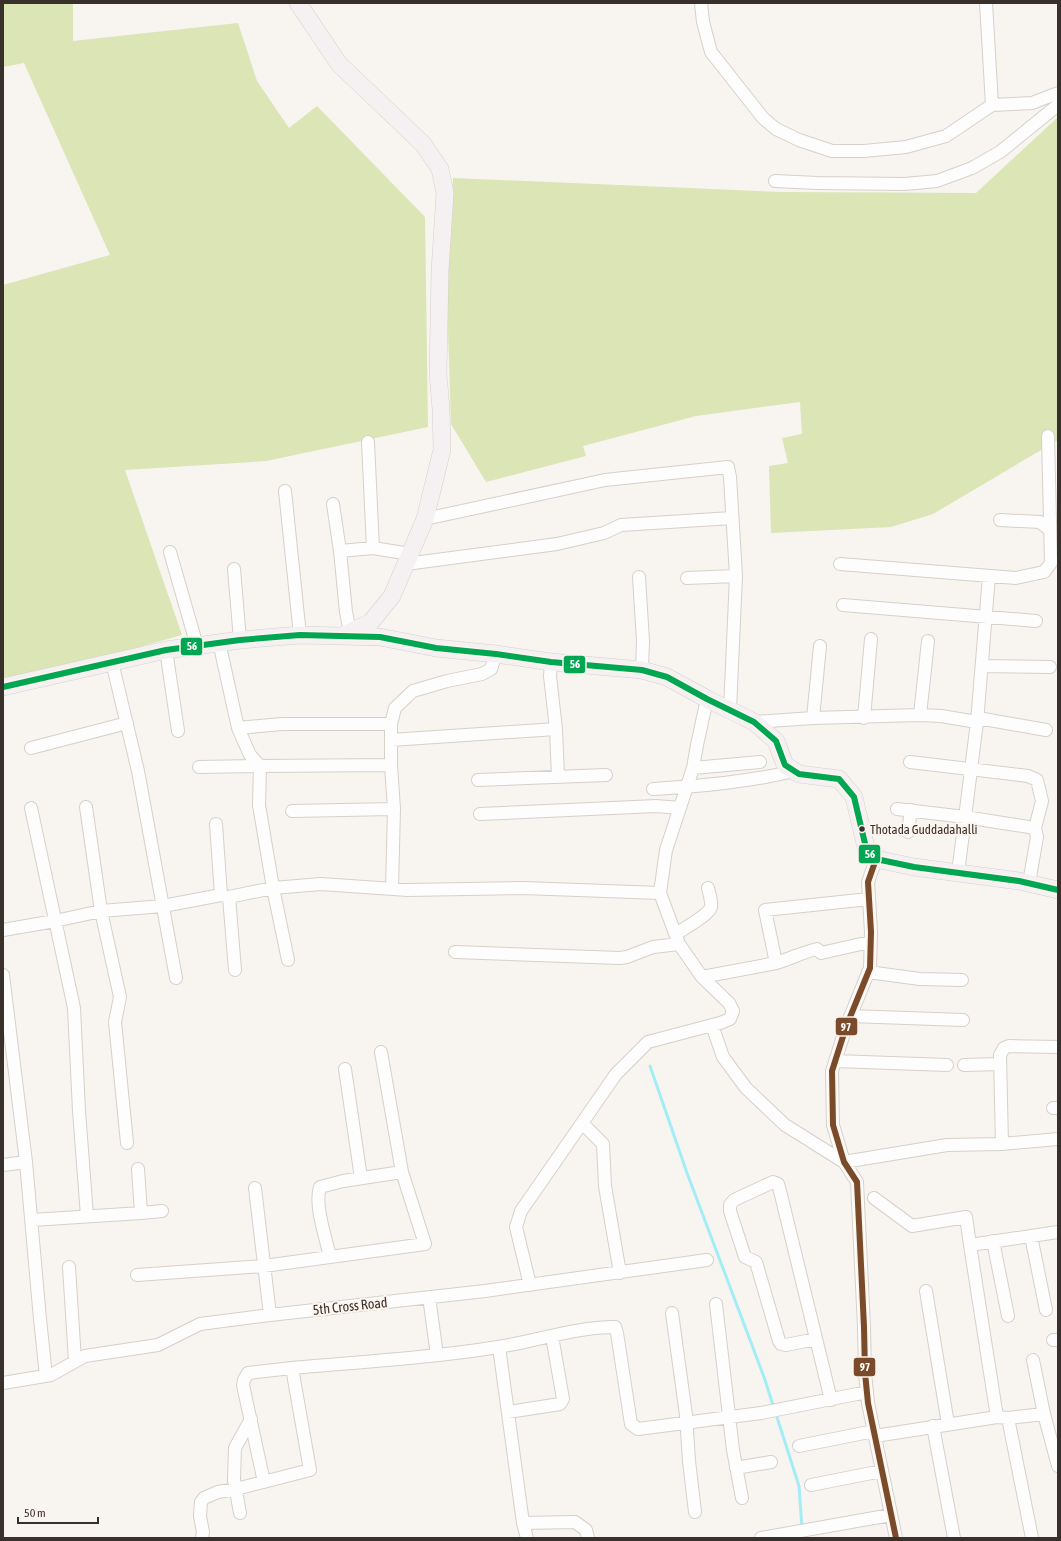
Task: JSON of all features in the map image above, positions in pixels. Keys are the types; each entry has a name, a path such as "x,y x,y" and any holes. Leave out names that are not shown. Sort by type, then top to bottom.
{"street":[{"path":"298,3 339,64 423,144 440,169 445,193 440,271 438,374 442,450 425,519 392,596 371,622 346,634"},
{"path":"701,3 703,22 711,52 763,118 776,129 799,140 832,151 864,151 906,147 946,136 992,105 1032,103 1058,93"},
{"path":"986,3 992,105"},
{"path":"775,181 905,184 937,181 972,168 1000,152 1058,105"},
{"path":"840,564 1016,578 1044,572 1051,564 1050,530 1054,500 1048,436"},
{"path":"368,442 373,548"},
{"path":"425,519 605,480 728,467 730,477 736,576 730,710"},
{"path":"285,491 300,635"},
{"path":"332,504 340,552 346,612 346,634"},
{"path":"340,552 373,548 408,559 557,544 604,533 621,525 732,518"},
{"path":"1000,520 1040,522 1050,530"},
{"path":"170,552 197,646"},
{"path":"234,570 240,640"},
{"path":"687,578 736,576"},
{"path":"958,873 978,720 989,576"},
{"path":"639,577 643,641 642,670"},
{"path":"843,605 1036,621"},
{"path":"3,687 166,650 219,642 300,635 346,634 380,637 436,648 496,654 551,662 642,670 668,677 754,722 776,741 785,765 799,774 839,779 854,797 867,852 876,859 1029,883 1058,890"},
{"path":"864,718 871,639"},
{"path":"920,715 928,641"},
{"path":"219,642 238,728 250,755 260,766 259,805 273,888 288,960"},
{"path":"813,718 820,646"},
{"path":"166,650 178,731"},
{"path":"392,888 394,809 391,724 395,708 413,691 447,681 482,674 491,669 496,654"},
{"path":"112,662 138,771 176,978"},
{"path":"551,662 550,676 556,729 558,777"},
{"path":"982,666 1050,667"},
{"path":"530,1285 516,1227 521,1211 616,1074 648,1042 712,1025 730,1018 733,1011 729,1003 702,977 678,939 660,893 666,850 693,768 708,699"},
{"path":"754,722 813,718 864,718 920,715 978,720 1046,730"},
{"path":"31,748 127,723"},
{"path":"238,728 282,724 391,724"},
{"path":"391,740 556,729"},
{"path":"693,768 760,762"},
{"path":"910,762 971,768 1028,776 1037,780 1042,801 1035,828 1037,837 1029,883"},
{"path":"199,767 392,765"},
{"path":"653,789 686,787 768,777 794,771"},
{"path":"478,780 606,775"},
{"path":"480,814 656,806 680,808"},
{"path":"86,807 101,910 120,997 115,1022 127,1143"},
{"path":"31,808 74,1008 79,1111 87,1216"},
{"path":"292,811 394,809"},
{"path":"897,809 965,817 1035,828"},
{"path":"908,832 911,810"},
{"path":"216,824 235,970"},
{"path":"876,859 868,882 870,968 850,1016 832,1071 833,1125 844,1162 857,1182 867,1392 896,1538"},
{"path":"3,930 55,921 101,910 163,906 273,888 321,884 435,890 523,888 660,893"},
{"path":"455,952 620,958 628,957 678,939 711,907 708,888"},
{"path":"776,963 765,910 869,899"},
{"path":"702,977 776,963 799,956 803,952 818,949 821,953 870,942"},
{"path":"868,972 920,979 962,980"},
{"path":"3,975 7,1041 26,1162 46,1376"},
{"path":"850,1016 963,1020"},
{"path":"712,1025 723,1057 746,1088 785,1125 844,1162 947,1145 1002,1144 1058,1139"},
{"path":"1002,1144 1001,1051 1009,1046 1058,1047"},
{"path":"137,1275 264,1266 425,1244 402,1172 381,1052"},
{"path":"835,1061 947,1065"},
{"path":"964,1065 1000,1064"},
{"path":"345,1069 361,1178"},
{"path":"582,1123 603,1144 605,1186 620,1273"},
{"path":"3,1165 26,1162"},
{"path":"138,1169 141,1213"},
{"path":"330,1257 317,1194 320,1187 361,1178 402,1172"},
{"path":"816,1339 786,1345 781,1344 756,1262 746,1257 730,1211 730,1205 734,1200 773,1182 778,1184 780,1191 831,1400"},
{"path":"255,1188 270,1315"},
{"path":"874,1198 912,1226 966,1217 1003,1417 1032,1538"},
{"path":"32,1220 162,1211"},
{"path":"970,1245 1058,1232"},
{"path":"1031,1236 1046,1310"},
{"path":"993,1242 1008,1316"},
{"name":"5th Cross Road","path":"3,1383 51,1375 85,1356 158,1345 200,1324 530,1285 707,1260"},
{"path":"68,1267 75,1361"},
{"path":"926,1291 948,1424"},
{"path":"429,1297 437,1355"},
{"path":"716,1304 736,1468 742,1498"},
{"path":"672,1313 686,1423 695,1512"},
{"path":"264,1482 243,1385 248,1373 437,1355 499,1347 552,1336 615,1327 631,1424 638,1429 762,1413 867,1392"},
{"path":"508,1412 560,1404 563,1399 552,1336"},
{"path":"499,1347 523,1523 527,1538"},
{"path":"1033,1360 1044,1414 1058,1466"},
{"path":"202,1538 203,1532 200,1516 201,1502 204,1498 218,1492 236,1489 310,1470 292,1368"},
{"path":"799,1446 874,1433 1003,1417 1044,1414"},
{"path":"240,1513 234,1480 235,1448 251,1419"},
{"path":"933,1426 954,1538"},
{"path":"736,1468 771,1462"},
{"path":"811,1485 882,1470"},
{"path":"761,1538 891,1515"},
{"path":"523,1523 575,1522 586,1530 588,1538"}],"green space":[{"path":"3,3 73,3 73,41 238,23 257,81 289,128 317,106 425,217 428,427 266,461 125,470 182,635 3,685 3,285 110,255 24,63 3,67"},
{"path":"1058,117 1058,440 933,514 891,527 771,533 769,466 788,463 782,438 802,434 800,402 696,416 583,446 586,456 486,482 451,424 447,296 453,178 782,192 976,193"}],"waterway":[{"path":"650,1066 687,1173 764,1377 774,1408"},
{"path":"776,1414 799,1486 802,1529"}],"transit line":[{"name":"56","path":"3,687 166,650 240,640 300,635 380,637 436,648 496,654 551,662 642,670 667,677 754,722 776,741 785,765 799,774 839,779 854,797 867,852 876,859 914,867 1019,881 1058,890"},
{"name":"97","path":"876,859 868,882 871,932 870,968 846,1027 832,1071 833,1125 844,1162 857,1182 865,1373 868,1403 896,1538"}],"place":[{"name":"Thotada Guddadahalli","path":"862,829"}]}
